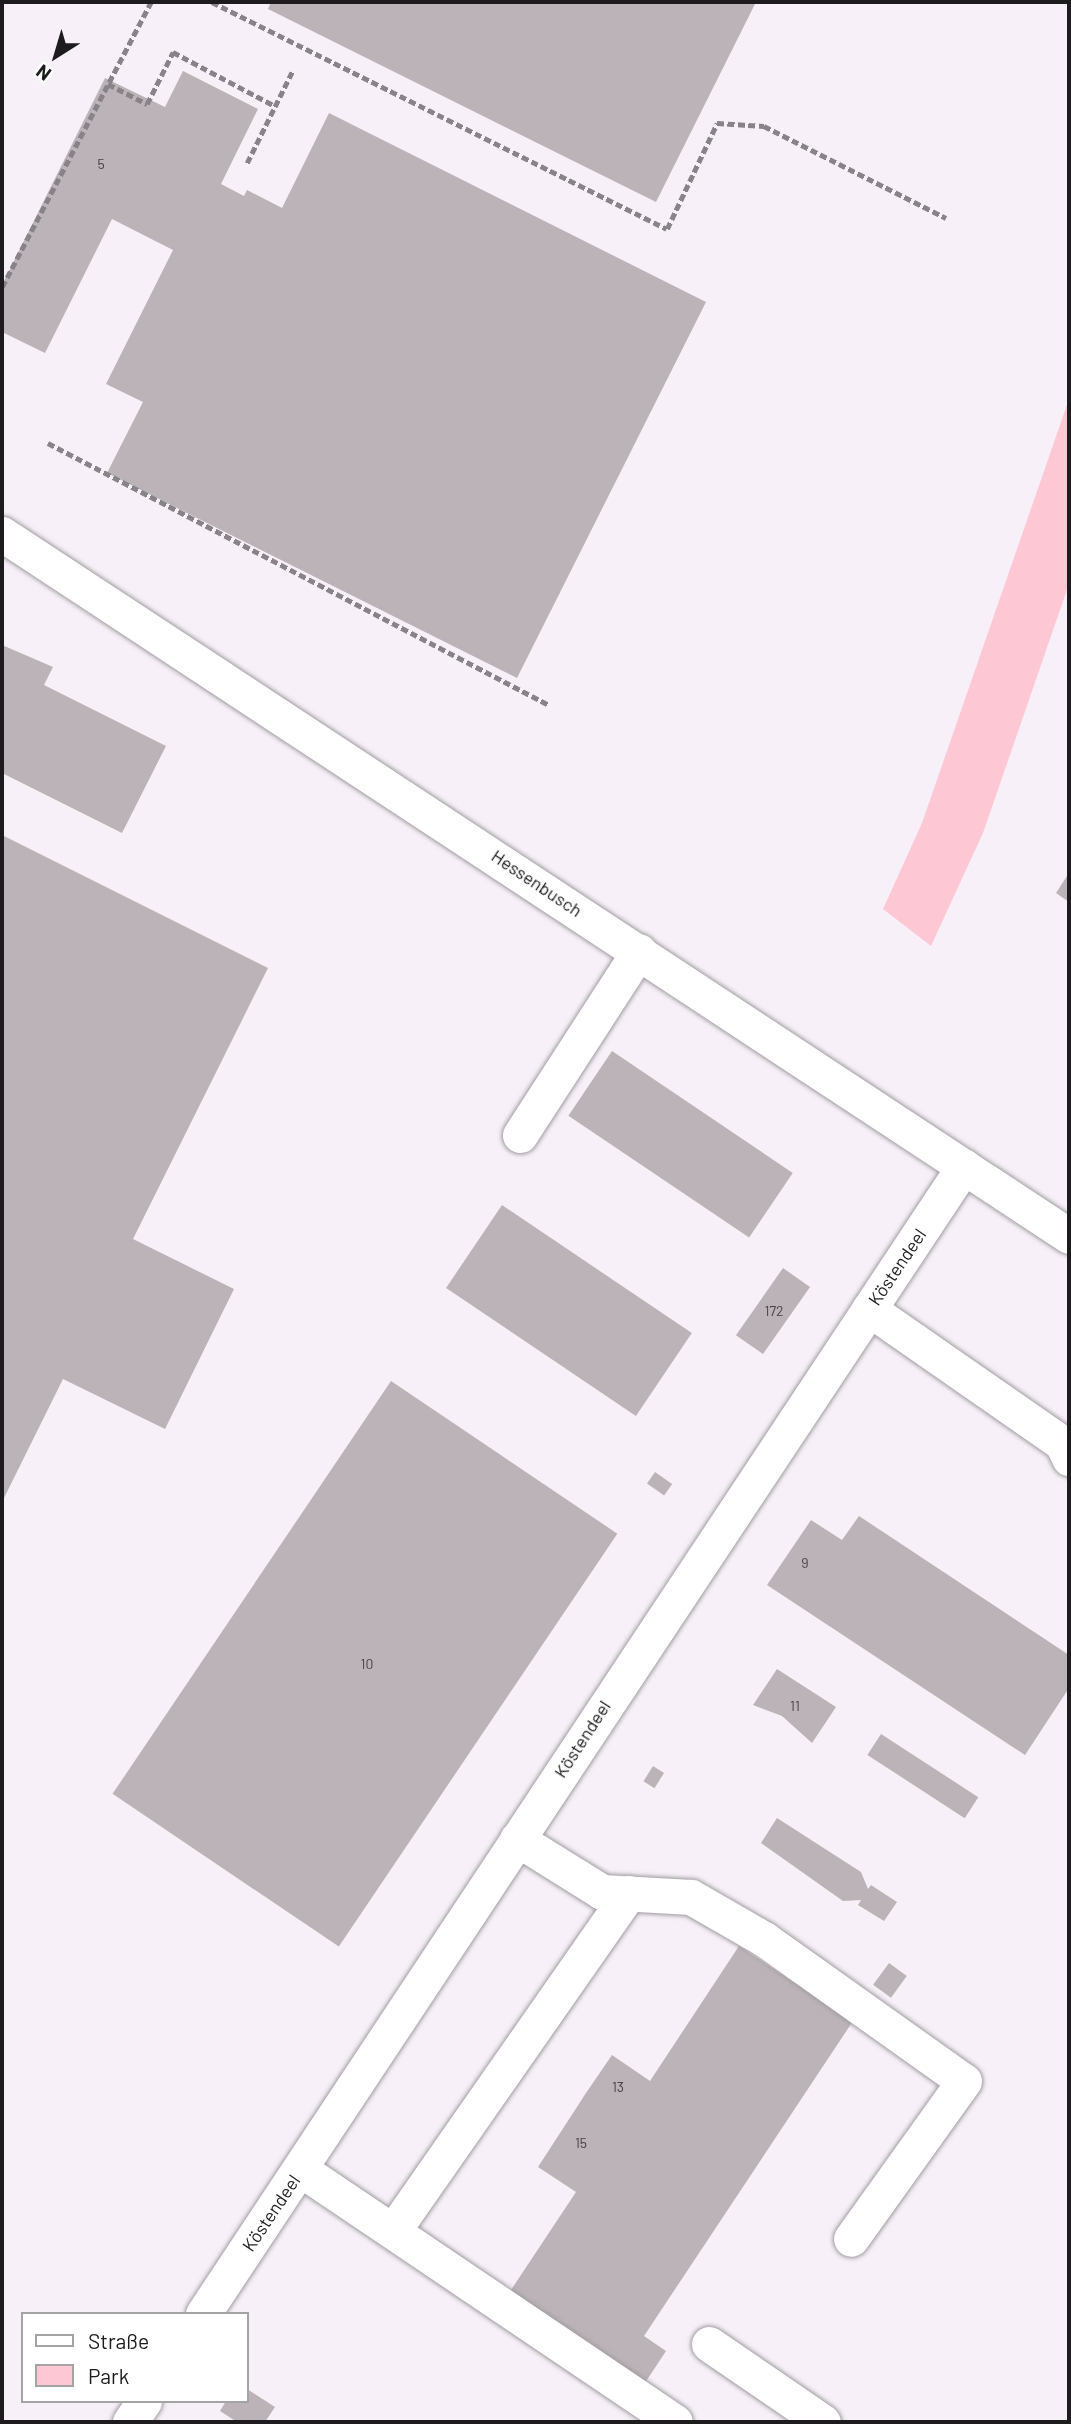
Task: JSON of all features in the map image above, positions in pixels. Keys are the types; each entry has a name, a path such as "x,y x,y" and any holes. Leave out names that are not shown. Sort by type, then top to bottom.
{"street":[{"name":"Hessenbusch","path":"2,534 1069,1236"},
{"path":"520,1135 639,951"},
{"name":"Köstendeel","path":"204,2312 964,1166"},
{"path":"869,1309 1062,1443 1069,1458"},
{"path":"517,1839 602,1892 691,1897 764,1939 964,2081 851,2239"},
{"path":"393,2231 629,1893"},
{"path":"300,2169 675,2422"},
{"path":"709,2344 822,2422"},
{"path":"130,2422 143,2403"}],"path":[{"path":"2,286 151,2"},
{"path":"212,2 667,229 717,123 764,126 946,218"},
{"path":"108,83 147,104 173,52 275,106"},
{"path":"247,163 292,72"},
{"path":"48,443 550,705"}],"green space":[{"path":"1069,399 1069,584 983,833 931,946 883,909 922,823"}],"building":[{"path":"271,2 756,2 656,202 268,9"},
{"path":"183,71 258,109 221,184 244,196 247,190 282,208 329,113 706,302 517,678 107,473 143,402 106,384 173,250 112,219 45,353 2,332 2,285 105,78 165,107"},
{"path":"2,645 53,667 44,685 166,746 122,833 2,773"},
{"path":"2,835 268,968 133,1239 234,1289 165,1429 63,1379 2,1502"},
{"path":"1069,873 1069,902 1056,893"},
{"path":"612,1051 793,1173 749,1238 568,1116"},
{"path":"502,1205 692,1333 636,1416 446,1288"},
{"path":"783,1268 810,1287 763,1354 736,1335"},
{"path":"391,1381 617,1534 339,1947 113,1794"},
{"path":"655,1472 672,1484 664,1496 647,1483"},
{"path":"859,1516 1069,1655 1069,1688 1025,1755 767,1585 811,1520 842,1540"},
{"path":"777,1669 836,1707 812,1743 782,1716 753,1705"},
{"path":"881,1734 978,1797 965,1818 867,1755"},
{"path":"653,1766 664,1773 654,1788 643,1781"},
{"path":"777,1818 861,1872 868,1889 871,1885 897,1902 884,1921 858,1905 861,1900 843,1901 761,1843"},
{"path":"739,1946 853,2021 644,2336 666,2351 641,2389 505,2299 576,2192 538,2167 586,2093 612,2055 650,2081"},
{"path":"889,1963 907,1976 891,1998 873,1985"},
{"path":"248,2390 275,2407 265,2422 237,2422 220,2411 225,2403 248,2403"}]}
